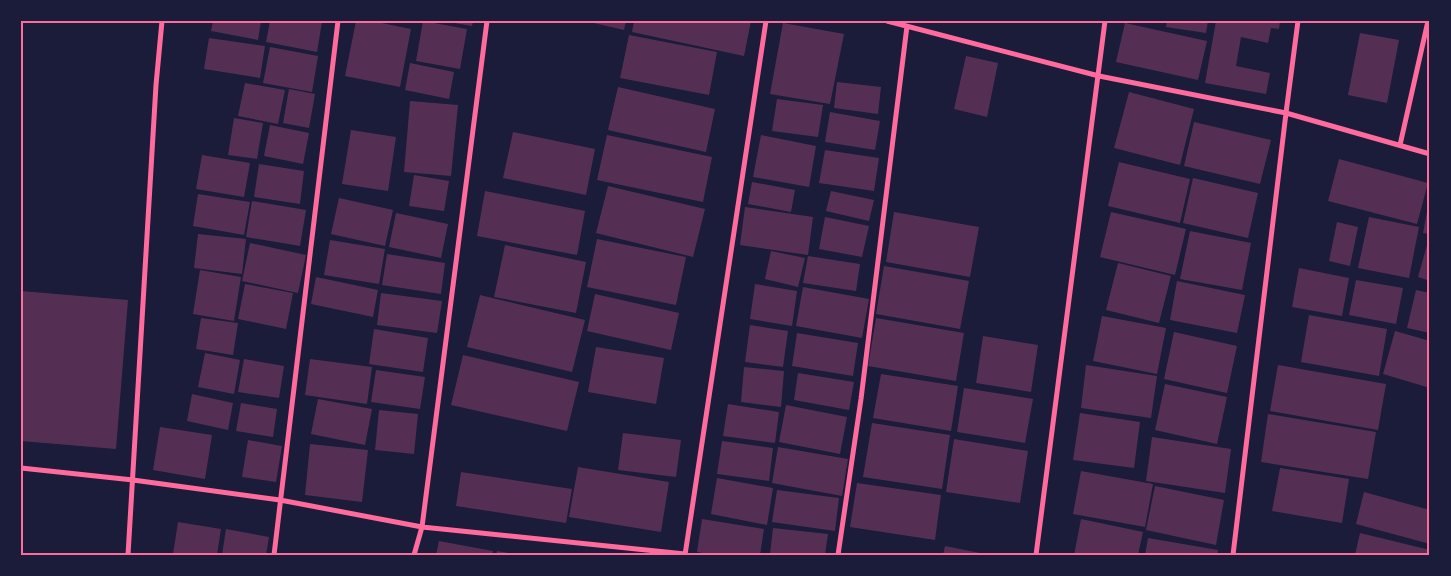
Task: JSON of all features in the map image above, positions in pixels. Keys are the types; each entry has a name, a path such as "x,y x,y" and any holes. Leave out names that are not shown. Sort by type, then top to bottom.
{"street":[{"path":"128,555 162,21"},
{"path":"274,555 338,21"},
{"path":"414,555 422,527 487,21"},
{"path":"21,468 133,480 280,500 422,527 685,555 766,21"},
{"path":"887,21 1099,76 1286,113 1430,154"},
{"path":"1036,555 1105,21"},
{"path":"1233,555 1298,21"},
{"path":"1400,145 1428,21"},
{"path":"838,555 861,399 907,26"}],"building":[{"path":"213,21 261,21 258,40 211,31"},
{"path":"270,21 322,22 317,52 266,42"},
{"path":"356,21 372,21 411,29 400,87 345,76"},
{"path":"423,21 467,29 460,69 416,61"},
{"path":"448,21 473,21 472,26"},
{"path":"585,21 626,21 624,30"},
{"path":"634,21 751,21 744,56 632,32"},
{"path":"1167,21 1208,21 1206,33 1166,27"},
{"path":"1216,21 1280,21 1279,29 1271,28 1268,43 1241,37 1236,66 1270,73 1266,94 1205,83"},
{"path":"783,23 844,34 830,104 770,94"},
{"path":"1125,23 1207,41 1198,80 1116,62"},
{"path":"1360,33 1399,40 1387,103 1348,95"},
{"path":"629,35 717,52 709,95 620,78"},
{"path":"209,38 265,46 260,78 204,69"},
{"path":"270,47 318,56 312,92 263,83"},
{"path":"966,56 998,63 987,117 954,109"},
{"path":"410,63 454,72 449,99 405,90"},
{"path":"837,82 881,87 878,114 834,108"},
{"path":"245,83 285,90 278,124 238,116"},
{"path":"618,87 715,109 706,152 608,130"},
{"path":"289,89 315,94 309,128 283,123"},
{"path":"1129,92 1194,109 1180,165 1114,148"},
{"path":"777,99 823,105 818,137 772,131"},
{"path":"410,101 458,105 451,176 404,172"},
{"path":"830,112 880,121 875,150 825,142"},
{"path":"234,118 263,123 257,159 228,155"},
{"path":"1194,122 1271,140 1260,184 1184,166"},
{"path":"270,125 309,133 303,164 264,156"},
{"path":"351,130 396,137 388,191 342,184"},
{"path":"513,132 595,149 586,195 503,178"},
{"path":"607,135 712,157 703,202 597,180"},
{"path":"761,135 816,146 809,187 753,177"},
{"path":"825,150 879,158 874,191 819,183"},
{"path":"202,155 250,163 244,197 196,189"},
{"path":"1339,159 1428,183 1417,224 1328,201"},
{"path":"1119,162 1190,179 1180,223 1108,206"},
{"path":"259,164 304,171 300,204 254,197"},
{"path":"414,175 449,181 444,211 409,206"},
{"path":"1193,178 1258,193 1248,238 1183,223"},
{"path":"752,182 795,190 791,212 748,204"},
{"path":"608,186 705,209 693,257 596,233"},
{"path":"485,191 585,211 577,255 477,236"},
{"path":"831,191 874,200 869,221 826,211"},
{"path":"198,194 250,202 244,235 193,226"},
{"path":"339,198 393,210 385,246 331,234"},
{"path":"252,201 306,210 300,246 246,237"},
{"path":"1430,201 1430,234 1423,233"},
{"path":"745,207 813,217 808,255 740,245"},
{"path":"894,212 979,227 970,277 886,262"},
{"path":"1111,212 1186,229 1175,275 1100,257"},
{"path":"396,213 448,224 441,258 389,247"},
{"path":"825,217 869,226 862,257 819,249"},
{"path":"1369,217 1419,227 1409,278 1358,268"},
{"path":"1337,222 1358,227 1350,266 1329,261"},
{"path":"1190,231 1251,243 1242,290 1180,279"},
{"path":"198,234 246,239 242,274 194,268"},
{"path":"1430,238 1430,281 1418,277"},
{"path":"597,239 686,257 676,305 587,287"},
{"path":"330,240 385,249 379,284 324,275"},
{"path":"250,243 306,255 298,293 242,281"},
{"path":"505,245 586,262 576,313 494,297"},
{"path":"771,251 805,258 798,287 765,279"},
{"path":"387,254 445,263 441,294 382,285"},
{"path":"808,256 860,264 856,291 803,283"},
{"path":"1118,263 1171,276 1159,323 1106,310"},
{"path":"884,266 969,281 960,329 876,314"},
{"path":"1299,268 1349,278 1342,316 1292,307"},
{"path":"200,270 241,277 234,321 193,314"},
{"path":"316,277 378,290 373,317 311,304"},
{"path":"1356,280 1403,288 1396,324 1349,315"},
{"path":"1177,281 1245,295 1237,333 1170,320"},
{"path":"245,284 293,293 286,329 238,319"},
{"path":"755,284 797,291 792,326 750,319"},
{"path":"803,287 869,299 862,338 796,326"},
{"path":"1416,290 1430,293 1430,333 1407,328"},
{"path":"21,291 128,300 116,449 21,441"},
{"path":"381,293 442,301 437,333 377,325"},
{"path":"595,294 679,313 671,350 587,331"},
{"path":"480,295 585,320 572,372 467,347"},
{"path":"1309,315 1387,329 1379,376 1301,362"},
{"path":"1102,316 1166,328 1157,374 1093,361"},
{"path":"201,318 238,323 233,355 196,349"},
{"path":"876,318 964,333 956,381 868,366"},
{"path":"750,325 788,331 783,367 745,362"},
{"path":"374,329 428,338 423,372 369,364"},
{"path":"1395,331 1430,341 1430,388 1383,374"},
{"path":"1174,332 1237,346 1227,393 1164,379"},
{"path":"797,333 858,343 853,376 792,366"},
{"path":"983,336 1038,345 1031,392 976,383"},
{"path":"596,347 664,358 656,404 588,392"},
{"path":"205,353 240,360 234,394 198,387"},
{"path":"463,355 579,382 567,431 451,405"},
{"path":"244,359 284,366 279,398 238,392"},
{"path":"310,359 372,367 367,404 305,395"},
{"path":"1086,365 1157,376 1151,418 1081,408"},
{"path":"1278,365 1386,384 1378,430 1270,411"},
{"path":"744,367 784,371 781,407 741,402"},
{"path":"376,370 425,377 420,409 371,402"},
{"path":"798,373 854,382 849,410 794,400"},
{"path":"881,374 958,386 951,431 873,418"},
{"path":"1165,384 1227,397 1217,444 1155,430"},
{"path":"964,388 1033,399 1025,443 957,432"},
{"path":"192,394 233,403 228,430 187,421"},
{"path":"318,399 372,409 365,445 311,434"},
{"path":"241,403 277,409 273,437 236,431"},
{"path":"728,404 779,412 775,443 723,436"},
{"path":"786,405 847,417 840,454 779,442"},
{"path":"379,410 418,414 414,454 375,450"},
{"path":"1080,413 1140,422 1134,468 1073,460"},
{"path":"1268,414 1376,432 1368,479 1261,462"},
{"path":"872,423 950,435 942,489 863,477"},
{"path":"160,427 212,435 205,479 153,470"},
{"path":"623,433 681,440 676,477 618,470"},
{"path":"1152,437 1231,449 1225,493 1146,481"},
{"path":"954,439 1028,451 1020,503 946,492"},
{"path":"248,440 282,446 276,482 242,477"},
{"path":"722,441 773,448 769,481 717,474"},
{"path":"310,444 368,450 362,502 305,495"},
{"path":"778,447 848,459 842,496 772,483"},
{"path":"578,467 669,482 661,532 569,517"},
{"path":"1280,468 1349,479 1342,523 1272,511"},
{"path":"1081,471 1153,484 1145,527 1073,514"},
{"path":"461,472 572,489 566,523 456,506"},
{"path":"717,478 773,488 767,525 711,514"},
{"path":"857,483 941,495 935,540 850,527"},
{"path":"1155,486 1224,500 1216,545 1146,530"},
{"path":"777,490 839,498 835,531 772,522"},
{"path":"1364,492 1430,510 1430,544 1356,524"},
{"path":"702,519 764,529 760,555 714,555 697,552"},
{"path":"1081,519 1143,532 1138,555 1074,555"},
{"path":"178,522 221,529 217,555 173,554"},
{"path":"773,528 828,534 825,555 770,554"},
{"path":"226,529 269,537 266,555 222,555"},
{"path":"1360,533 1430,550 1430,555 1355,555"},
{"path":"1148,538 1218,550 1217,555 1145,555"},
{"path":"439,541 493,551 492,555 436,555"},
{"path":"945,546 985,554 985,555 943,555"},
{"path":"497,551 514,554 514,555 496,555"}]}
